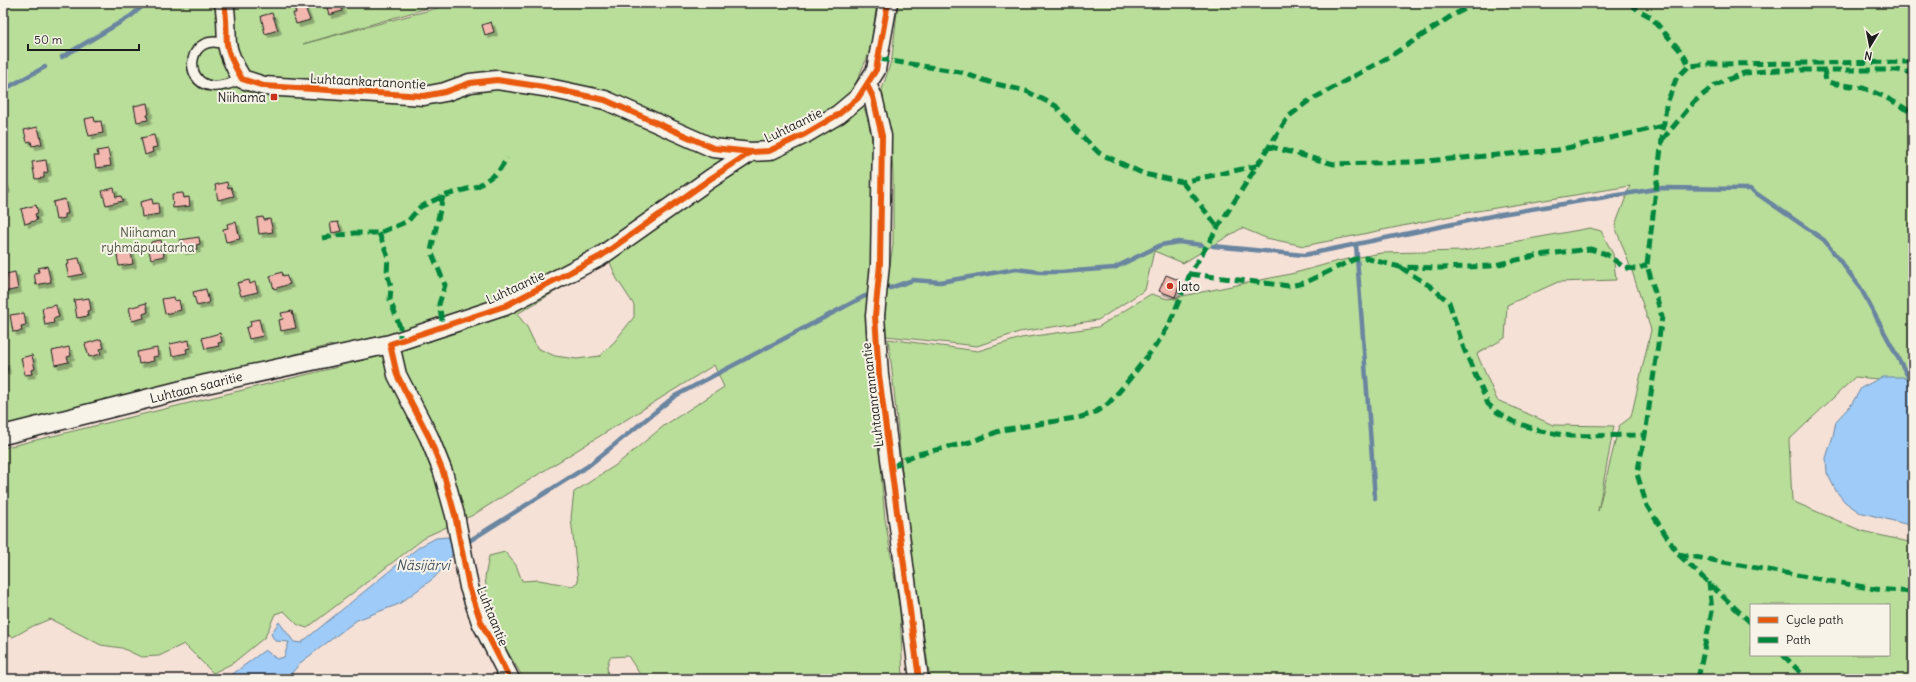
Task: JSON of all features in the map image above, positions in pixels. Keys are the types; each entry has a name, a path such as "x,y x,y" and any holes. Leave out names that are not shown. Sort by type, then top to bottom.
{"street":[{"path":"224,3 227,16 227,45 235,67 242,79"},
{"name":"Luhtaantie","path":"510,679 481,622 469,587 455,515 443,472 429,437 397,375 390,344 505,306 601,256 710,179 752,152 768,151 805,134 839,114 858,98 868,85 876,70 888,3"},
{"name":"Luhtaankartanontie","path":"242,79 264,86 424,96 445,92 470,83 497,80 544,87 605,100 713,148 752,152"},
{"name":"Luhtaanrannantie","path":"868,85 873,97 882,136 880,264 875,316 879,375 919,679"},
{"name":"Luhtaan saaritie","path":"3,435 206,384 390,344"}],"lane":[{"path":"227,45 210,41 200,46 194,56 192,66 194,74 199,82 211,86 226,85 242,79"}],"green space":[{"name":"Niihaman ryhmäpuutarha","path":"3,3 445,3 303,44 456,3 877,3 870,51 856,83 869,123 876,164 887,466 881,475 885,519 900,611 903,679 643,679 628,656 610,657 607,666 608,679 524,679 501,641 489,611 485,577 489,556 505,552 516,565 522,581 539,580 572,586 578,582 571,518 574,492 616,465 665,425 724,387 714,365 473,515 427,536 307,628 298,625 284,611 275,614 265,637 233,663 213,673 184,644 159,656 141,657 122,648 101,645 50,619 13,637 3,634 3,448 338,367 332,345 3,426","holes":["609,260 617,279 634,305 634,317 615,341 600,356 577,359 555,356 537,348 527,327 517,314","427,338 380,356 351,363"]},
{"path":"898,3 1913,3 1913,382 1855,377 1789,440 1792,501 1862,531 1913,543 1913,679 930,679 906,512 888,339 978,351 1021,338 1098,327 1151,294 1168,299 1295,273 1338,261 1381,253 1463,251 1590,228 1601,231 1613,254 1616,280 1558,282 1507,305 1505,338 1477,354 1497,400 1553,425 1614,426 1598,511 1619,426 1631,417 1651,330 1633,274 1615,226 1630,186 1471,212 1304,246 1266,238 1242,228 1183,263 1154,251 1145,290 1098,320 1019,332 977,346 886,336 883,310 893,245 893,174 891,140 881,93 892,58"}],"water":[{"path":"1882,377 1903,377 1913,382 1913,526 1859,512 1845,502 1836,491 1827,473 1826,458 1836,421 1851,405 1861,388"},
{"name":"Näsijärvi","path":"448,537 455,546 450,560 434,578 399,604 357,620 300,663 287,679 226,679 265,650 277,659 284,657 289,642 275,641 271,634 279,622 294,642 301,643 419,547 436,538"}],"building":[{"path":"326,3 340,3 342,11 329,15"},
{"path":"304,5 310,20 296,24 293,13 296,13 294,8"},
{"path":"272,13 278,30 265,34 261,16"},
{"path":"491,22 494,32 485,35 482,25"},
{"path":"147,103 149,114 147,115 148,120 137,122 134,106"},
{"path":"94,117 95,122 101,121 103,133 89,136 85,119"},
{"path":"38,127 42,144 32,146 31,141 27,142 24,130"},
{"path":"154,135 157,147 152,148 153,152 145,155 141,138"},
{"path":"108,149 111,166 96,168 94,156 98,156 97,151"},
{"path":"46,160 48,172 44,173 44,178 35,179 32,162"},
{"path":"3,177 7,189 3,190"},
{"path":"227,182 228,188 231,187 234,196 218,200 215,185"},
{"path":"114,188 116,197 121,196 123,201 106,205 102,191"},
{"path":"183,193 184,198 189,197 190,206 173,208 172,194"},
{"path":"65,199 68,214 65,214 65,218 56,220 53,202"},
{"path":"152,199 153,204 158,203 159,214 142,217 140,202"},
{"path":"36,205 38,213 35,214 37,220 25,224 21,209"},
{"path":"263,217 264,220 270,219 273,232 259,234 257,218"},
{"path":"236,222 240,239 226,242 223,229 228,228 227,224"},
{"path":"338,222 341,231 332,233 330,223"},
{"path":"199,237 200,244 196,245 197,249 182,251 180,240"},
{"path":"161,240 164,256 151,259 148,247 151,246 151,242"},
{"path":"124,248 125,252 131,251 133,264 119,266 116,250"},
{"path":"79,258 83,274 69,277 66,265 69,264 68,260"},
{"path":"47,266 51,282 36,285 34,273 39,272 38,268"},
{"path":"15,272 18,289 4,292 3,279 7,278 6,274"},
{"path":"282,272 283,276 286,275 290,284 274,289 270,276"},
{"name":"lato","path":"1166,275 1181,281 1175,297 1159,291"},
{"path":"249,280 250,284 255,282 258,292 241,296 237,283"},
{"path":"206,289 209,303 197,306 193,292"},
{"path":"174,297 175,301 179,300 181,310 165,314 162,299"},
{"path":"89,298 91,310 87,311 88,316 77,318 74,300"},
{"path":"146,303 148,312 143,314 144,318 132,321 129,308"},
{"path":"56,305 59,317 53,319 54,323 45,325 42,308"},
{"path":"292,311 296,328 281,331 279,320 283,319 281,313"},
{"path":"24,313 26,325 21,326 22,331 13,332 10,315"},
{"path":"259,319 263,336 249,339 246,328 251,326 250,321"},
{"path":"220,333 222,342 218,343 219,346 205,349 202,338"},
{"path":"101,339 104,348 100,349 101,354 89,357 85,344"},
{"path":"189,340 190,348 186,349 187,353 172,356 170,344"},
{"path":"69,347 71,356 67,357 69,362 55,365 52,351"},
{"path":"157,348 158,356 153,357 154,361 139,364 137,352"},
{"path":"32,355 35,369 31,370 32,374 25,375 21,358"},
{"path":"5,361 7,370 3,371 3,362"}],"waterway":[{"path":"62,57 131,16 146,3"},
{"path":"3,90 45,67"},
{"path":"1213,246 1304,255 1501,214 1662,188 1750,189 1824,240 1860,287 1911,382"},
{"path":"890,288 913,280 940,282 1016,269 1040,272 1061,272 1114,268 1161,245 1178,242 1202,245"},
{"path":"1356,244 1375,498"},
{"path":"466,543 588,466 675,396 865,296"}],"marked path":[{"path":"892,468 903,460 918,454 970,442 1002,430 1081,417 1094,413 1108,404 1157,344 1169,325 1190,274 1288,117 1307,102 1389,57 1453,15 1477,3"},
{"path":"1630,3 1638,10 1651,17 1684,55 1689,66"},
{"path":"879,59 960,72 992,83 1026,91 1056,106 1075,129 1099,153 1144,174 1182,182 1256,166"},
{"path":"1750,622 1678,554 1647,506 1637,474 1645,435 1662,317 1647,265 1666,106 1676,79 1689,66 1710,64 1913,62"},
{"path":"1662,140 1694,102 1715,85 1744,73 1778,70 1897,70 1913,73"},
{"path":"1824,70 1826,81 1869,90 1913,114"},
{"path":"1268,146 1334,164 1415,162 1558,150 1663,126"},
{"path":"322,238 355,233 379,233 408,221 420,207 443,196 478,186 498,172 507,158"},
{"path":"1182,182 1218,227"},
{"path":"443,196 431,251 445,285 439,304 443,327"},
{"path":"379,233 388,257 387,273 391,287 390,300 400,327 400,341"},
{"path":"1190,274 1289,286 1304,283 1355,259 1365,258 1400,267 1442,268 1490,266 1539,255 1590,249 1606,254 1625,268 1637,269 1647,265"},
{"path":"1400,267 1430,286 1449,302 1464,349 1488,404 1497,412 1512,421 1540,431 1570,436 1645,435"},
{"path":"1678,554 1875,589 1913,592"},
{"path":"1698,679 1712,611 1709,582"},
{"path":"1784,656 1807,679"}],"cycle path":[{"path":"224,3 227,44 233,62 242,79 264,86 424,96 445,92 470,83 497,80 544,87 605,100 713,148 751,152"},
{"path":"510,679 481,622 469,587 455,515 443,472 429,437 397,375 390,344 505,306 601,256 751,152 769,151 805,134 839,114 858,98 876,70 888,3"},
{"path":"867,85 873,97 882,136 880,264 875,316 879,375 919,679"}],"place":[{"name":"Niihama","path":"274,97"},
{"name":"lato","path":"1170,286"}]}
